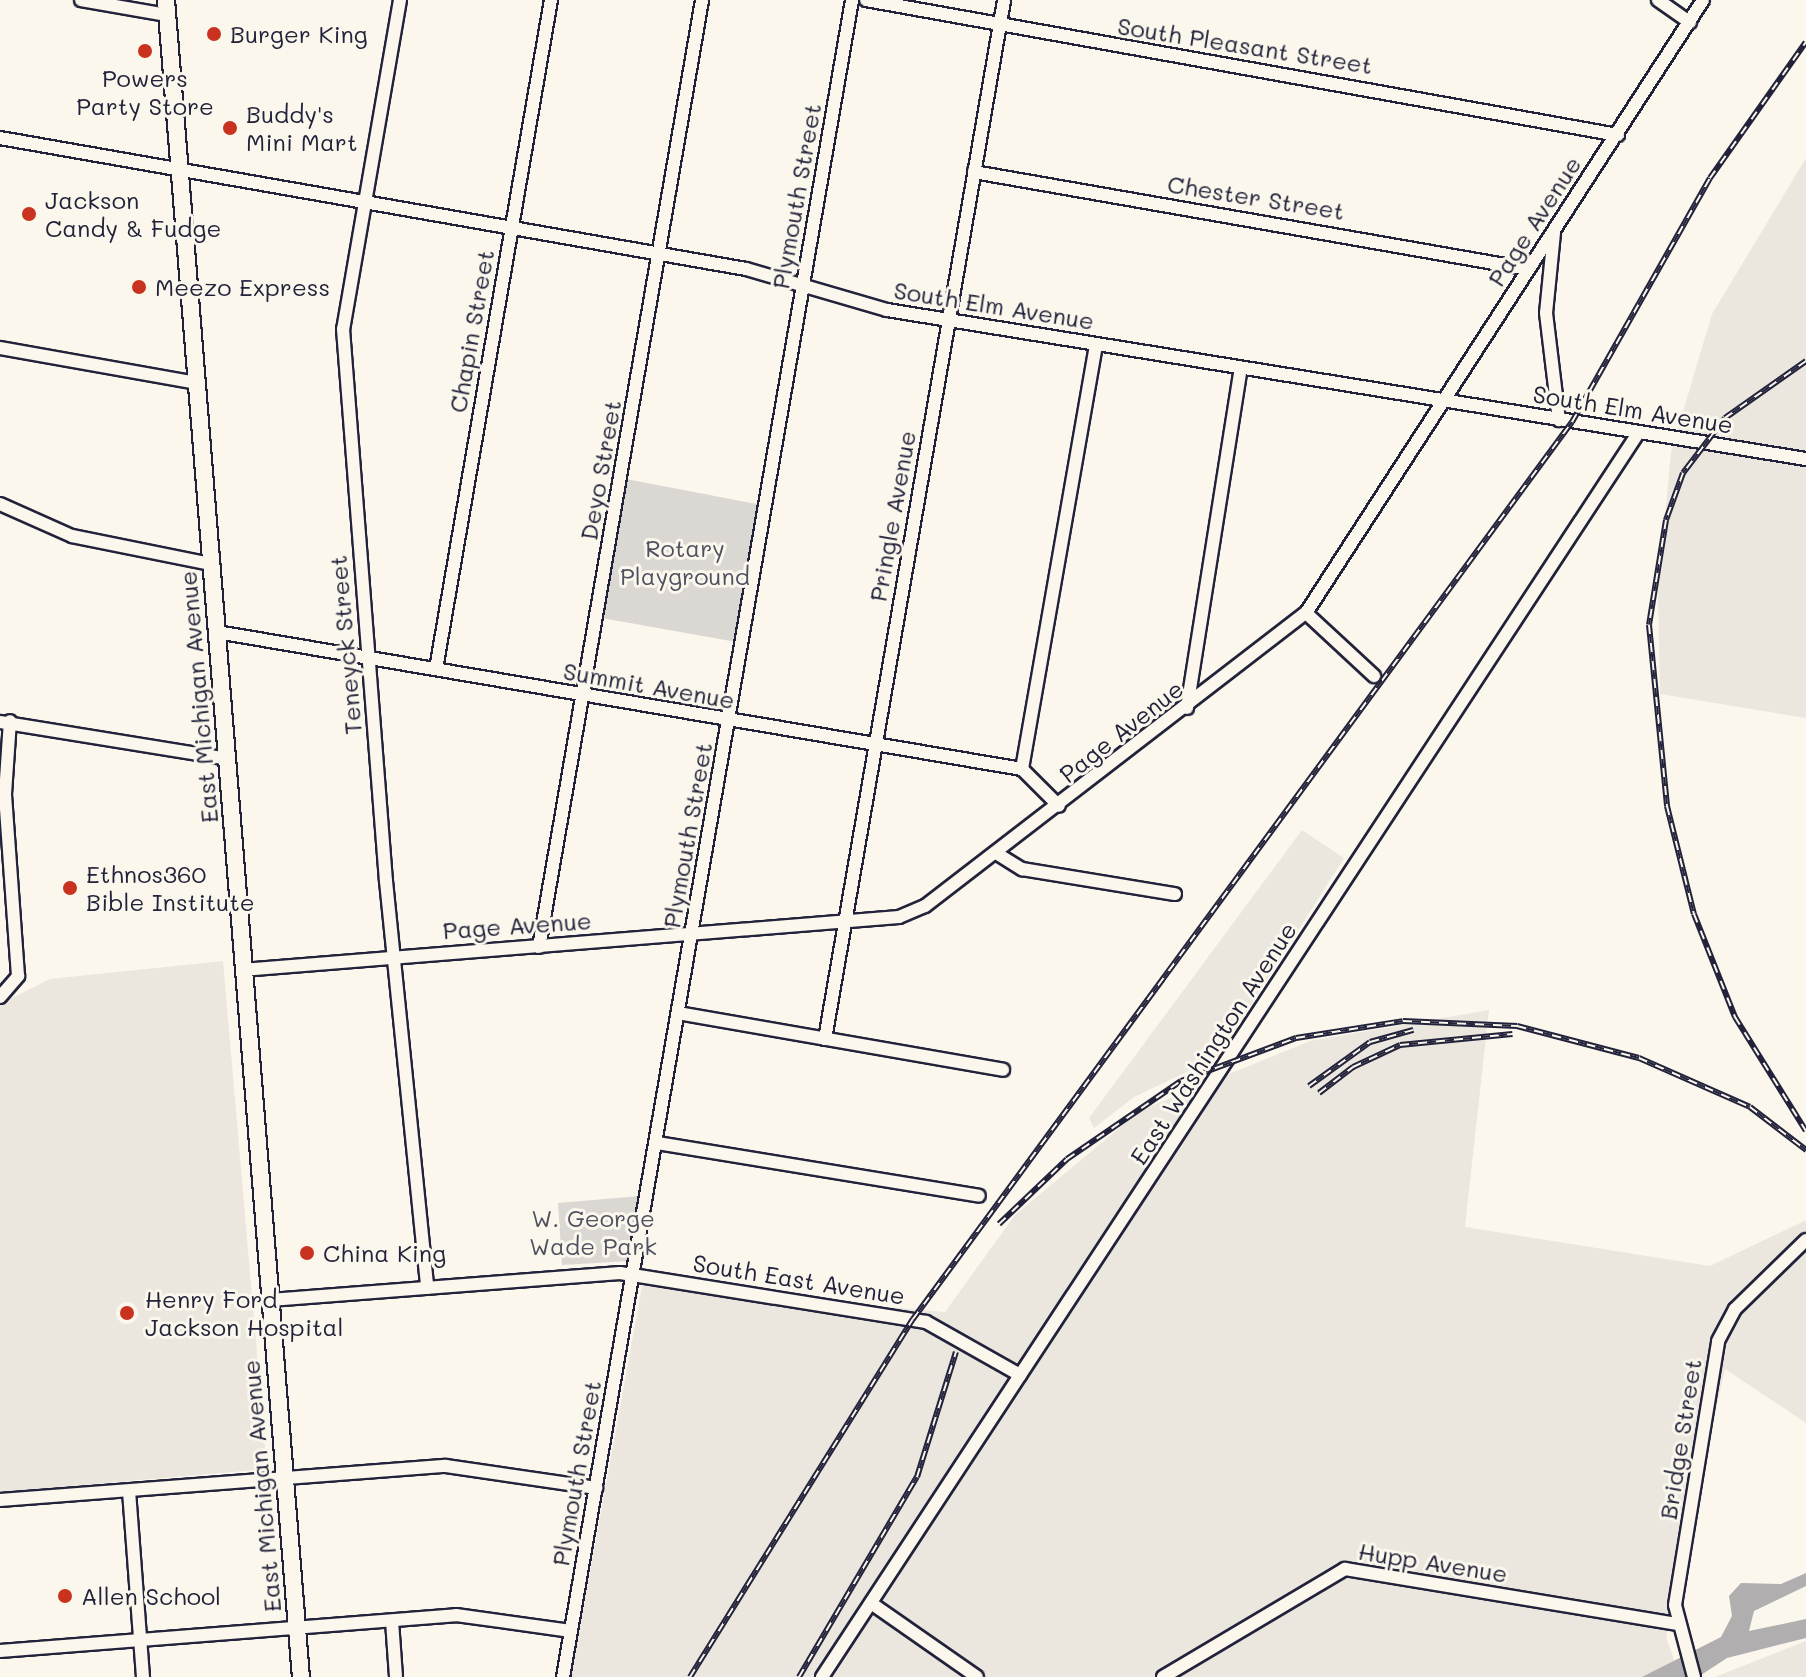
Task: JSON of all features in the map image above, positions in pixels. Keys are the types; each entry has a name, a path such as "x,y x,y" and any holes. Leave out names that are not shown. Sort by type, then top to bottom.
{"main road":[{"name":"East Michigan Avenue","path":"166,8 301,1677"}],"street":[{"path":"81,0 166,8"},
{"name":"Teneyck Street","path":"400,0 343,329 395,958 427,1288"},
{"name":"Chapin Street","path":"436,669 551,0"},
{"name":"Deyo Street","path":"539,947 702,0"},
{"name":"Plymouth Street","path":"563,1677 852,0"},
{"name":"South Pleasant Street","path":"866,0 1618,135"},
{"name":"Pringle Avenue","path":"825,1039 1004,0"},
{"path":"1658,0 1690,22"},
{"name":"Page Avenue","path":"242,970 845,922 917,911 1187,708 1306,613 1703,0"},
{"name":"South Elm Avenue","path":"0,138 659,253 948,320 1806,459"},
{"name":"Chester Street","path":"974,172 1528,269"},
{"path":"1555,229 1546,313 1559,420"},
{"path":"1059,806 1022,769 1096,344"},
{"path":"0,348 196,383"},
{"path":"1187,708 1241,368"},
{"name":"East Washington Avenue","path":"822,1677 1639,432"},
{"path":"0,504 72,536 211,564"},
{"path":"1306,613 1374,676"},
{"name":"Summit Avenue","path":"217,632 874,747 1022,769"},
{"path":"0,997 13,989 5,722 228,759"},
{"path":"996,853 1022,869 1175,894"},
{"path":"678,1013 1003,1070"},
{"path":"657,1143 979,1196"},
{"name":"Bridge Street","path":"1694,1677 1676,1624 1718,1341 1735,1309 1806,1240"},
{"name":"South East Avenue","path":"270,1300 632,1275 926,1322 1020,1375"},
{"path":"0,1500 460,1466 596,1488"},
{"path":"129,1491 143,1677"},
{"name":"Hupp Avenue","path":"1163,1677 1345,1569 1676,1624"},
{"path":"871,1603 977,1677"},
{"path":"0,1651 481,1616 571,1631"},
{"path":"392,1621 396,1677"}],"shaded area":[{"path":"1806,158 1806,718 1660,694 1658,592 1671,452 1712,314"},
{"path":"1302,830 1344,858 1218,1057 1134,1097 1094,1128 1089,1118"},
{"name":"Henry Ford Jackson Hospital","path":"223,961 267,1469 0,1492 0,1004 50,979"},
{"path":"1489,1010 1465,1227 1710,1266 1806,1220 1806,1423 1725,1369 1666,1637 1680,1677 571,1677 642,1286 945,1312 1015,1215 1141,1110 1310,1041"},
{"path":"1806,1573 1806,1586 1754,1611 1749,1631 1806,1619 1806,1638 1727,1658 1698,1677 1642,1677 1721,1637 1732,1616 1729,1596 1741,1583 1781,1584"},
{"path":"1806,1641 1806,1677 1715,1677"}],"green space":[{"name":"Rotary Playground","path":"621,478 766,506 742,643 596,617"},
{"name":"W. George Wade Park","path":"640,1196 629,1261 562,1265 558,1203"}],"railway":[{"path":"690,1677 913,1319 1572,422 1710,178 1806,42"},
{"path":"1806,361 1725,418 1683,473 1666,520 1649,625 1667,806 1694,914 1735,1017 1806,1131"},
{"path":"999,1224 1067,1159 1181,1081 1296,1038 1403,1021 1517,1026 1639,1058 1750,1107 1806,1150"},
{"path":"1309,1086 1370,1042 1413,1030"},
{"path":"1319,1093 1353,1067 1400,1045 1512,1034"},
{"path":"799,1677 917,1477 956,1352"}],"place":[{"name":"Burger King","path":"214,34"},
{"name":"Powers Party Store","path":"145,51"},
{"name":"Buddy's Mini Mart","path":"230,128"},
{"name":"Jackson Candy & Fudge","path":"29,214"},
{"name":"Meezo Express","path":"139,287"},
{"name":"Ethnos360 Bible Institute","path":"70,888"},
{"name":"China King","path":"307,1253"},
{"name":"Henry Ford Jackson Hospital","path":"127,1313"},
{"name":"Allen School","path":"65,1596"}]}
